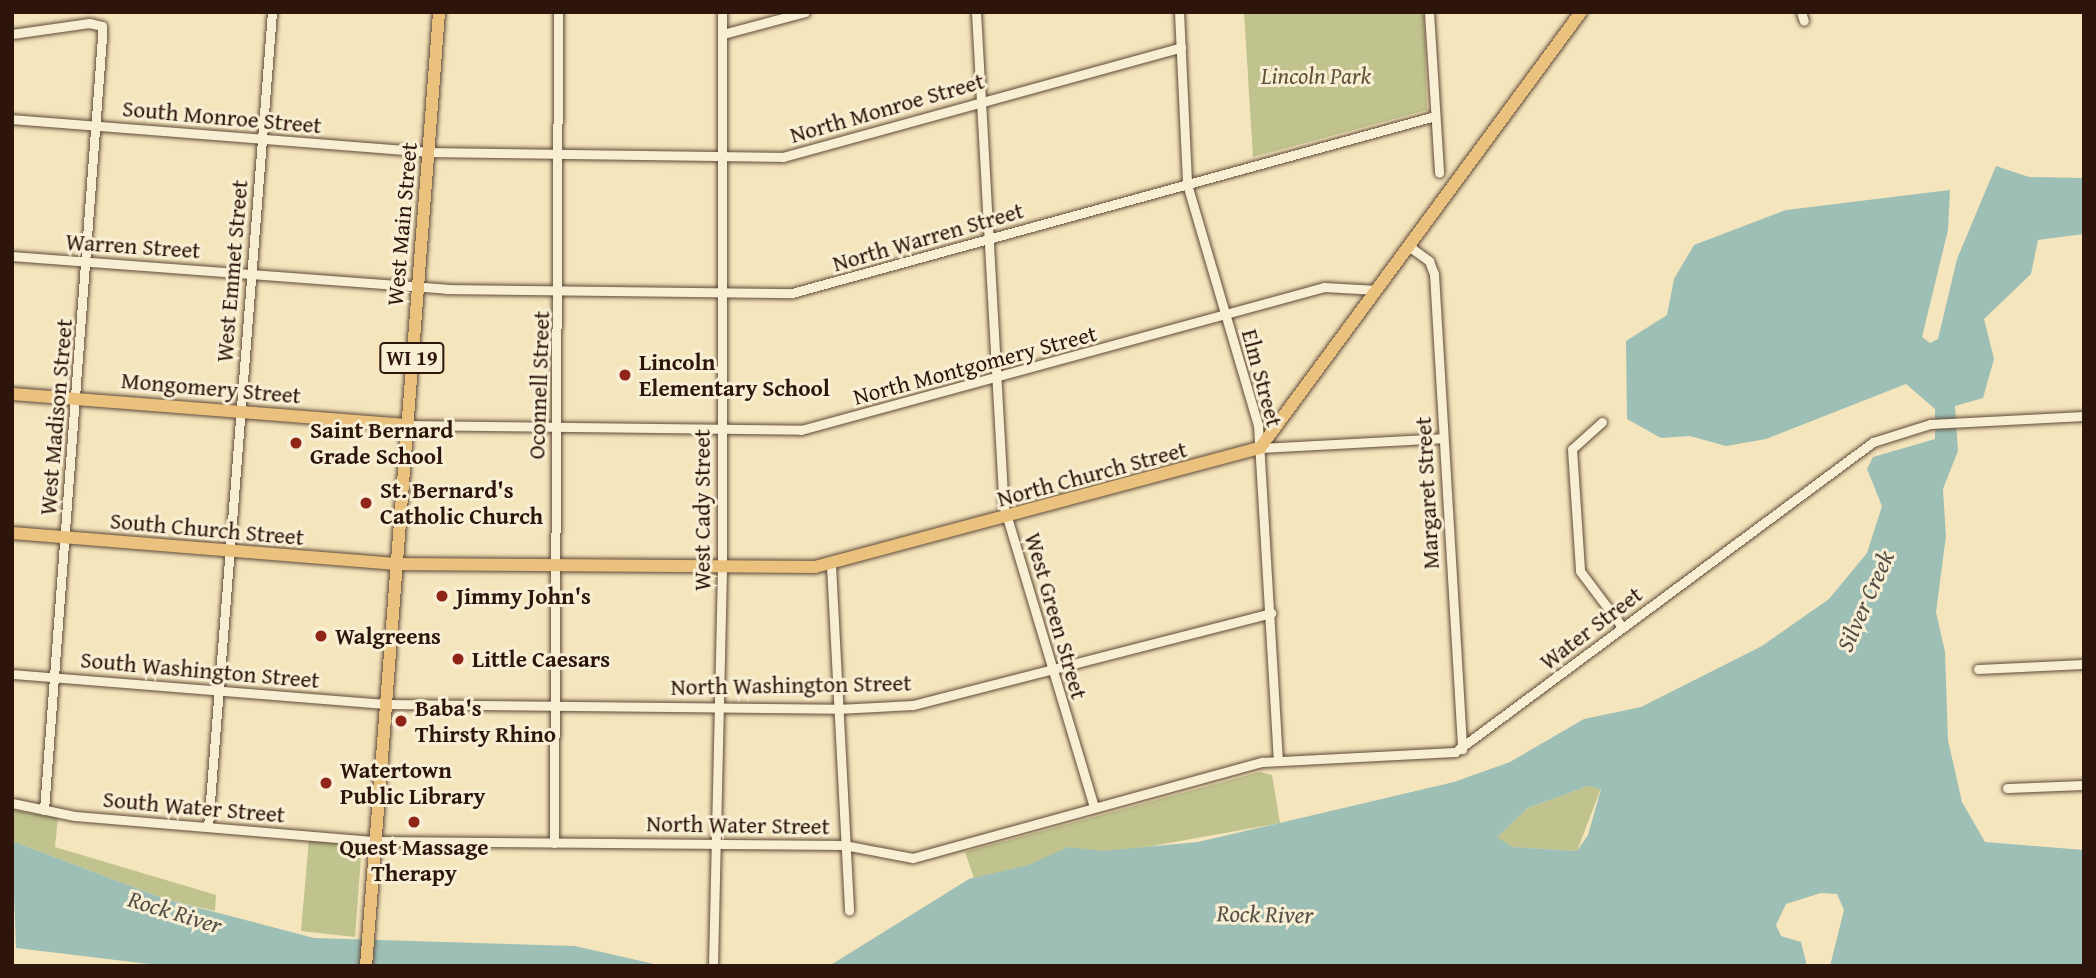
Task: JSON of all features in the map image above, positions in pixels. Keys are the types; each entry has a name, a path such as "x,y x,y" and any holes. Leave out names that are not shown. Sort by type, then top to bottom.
{"main road":[{"name":"West Main Street","path":"366,966 373,841 439,12"},
{"path":"1260,449 1581,12"},
{"name":"Mongomery Street","path":"12,394 407,425"},
{"name":"North Church Street","path":"397,565 831,565 1260,449"},
{"name":"South Church Street","path":"12,533 397,565"}],"street":[{"name":"West Emmet Street","path":"208,827 272,12"},
{"name":"Oconnell Street","path":"554,843 556,427 561,289 558,12"},
{"name":"West Cady Street","path":"713,966 722,567 722,12"},
{"path":"723,34 805,12"},
{"name":"West Green Street","path":"976,12 1007,518 1094,807"},
{"name":"Elm Street","path":"1179,12 1187,184 1260,449 1278,760"},
{"path":"1429,12 1439,173"},
{"name":"West Madison Street","path":"12,34 102,26 78,398 44,810"},
{"name":"North Monroe Street","path":"429,152 721,157 797,155 1181,47"},
{"name":"North Warren Street","path":"418,287 720,295 825,287 1435,116"},
{"name":"South Monroe Street","path":"12,119 429,152"},
{"name":"Margaret Street","path":"1410,247 1429,261 1434,274 1462,748"},
{"name":"Warren Street","path":"12,256 418,287"},
{"name":"North Montgomery Street","path":"407,425 808,429 1336,285 1377,290"},
{"name":"Water Street","path":"1462,748 1856,452 1930,424 2084,416"},
{"path":"1602,422 1572,449 1580,571 1623,628"},
{"path":"1260,449 1314,443 1442,438"},
{"path":"831,565 849,911"},
{"name":"North Washington Street","path":"384,704 837,709 913,705 1052,672 1271,613"},
{"path":"1978,669 2084,664"},
{"name":"South Washington Street","path":"12,674 384,704"},
{"path":"1094,807 1278,760 1462,748"},
{"path":"2007,788 2084,785"},
{"name":"South Water Street","path":"12,803 44,810 373,841"},
{"name":"North Water Street","path":"373,841 844,845 913,858 1094,807"}],"green space":[{"name":"Lincoln Park","path":"1244,12 1424,12 1427,110 1253,157"},
{"path":"1260,772 1272,775 1280,823 974,878 965,852"},
{"path":"1588,786 1601,788 1577,851 1511,847 1496,837 1528,808"},
{"path":"12,810 58,818 55,847 216,895 215,911 165,899 12,841"},
{"path":"309,839 362,843 355,937 301,931"}],"water":[{"path":"1996,166 2029,177 2084,178 2084,234 2038,240 2031,274 1984,319 1994,359 1983,398 1955,406 1958,451 1943,489 1946,536 1936,612 1945,652 1948,740 1962,802 1985,842 2084,850 2084,966 1830,966 1844,910 1837,894 1821,893 1786,904 1776,925 1781,936 1801,942 1807,966 829,966 969,879 1029,865 1068,847 1103,851 1198,842 1454,782 1510,762 1584,719 1641,707 1762,646 1829,599 1867,553 1882,506 1867,469 1873,457 1935,439 1935,409 1906,384 1766,439 1726,446 1690,436 1661,438 1627,419 1626,341 1667,315 1674,279 1694,245 1786,210 1950,190 1948,230 1922,337 1930,343 1938,339 1957,259","holes":["1588,786 1601,789 1588,835 1577,851 1512,847 1497,837 1528,808"]},
{"name":"Rock River","path":"12,841 165,899 314,938 575,946 663,966 166,966 16,948"}],"place":[{"name":"Lincoln Elementary School","path":"625,375"},
{"name":"Saint Bernard Grade School","path":"296,443"},
{"name":"St. Bernard's Catholic Church","path":"366,503"},
{"name":"Jimmy John's","path":"442,596"},
{"name":"Walgreens","path":"321,636"},
{"name":"Little Caesars","path":"458,659"},
{"name":"Baba's Thirsty Rhino","path":"401,721"},
{"name":"Watertown Public Library","path":"326,783"},
{"name":"Quest Massage Therapy","path":"414,822"}],"water label":[{"name":"Silver Creek","path":"1865,601"}]}
